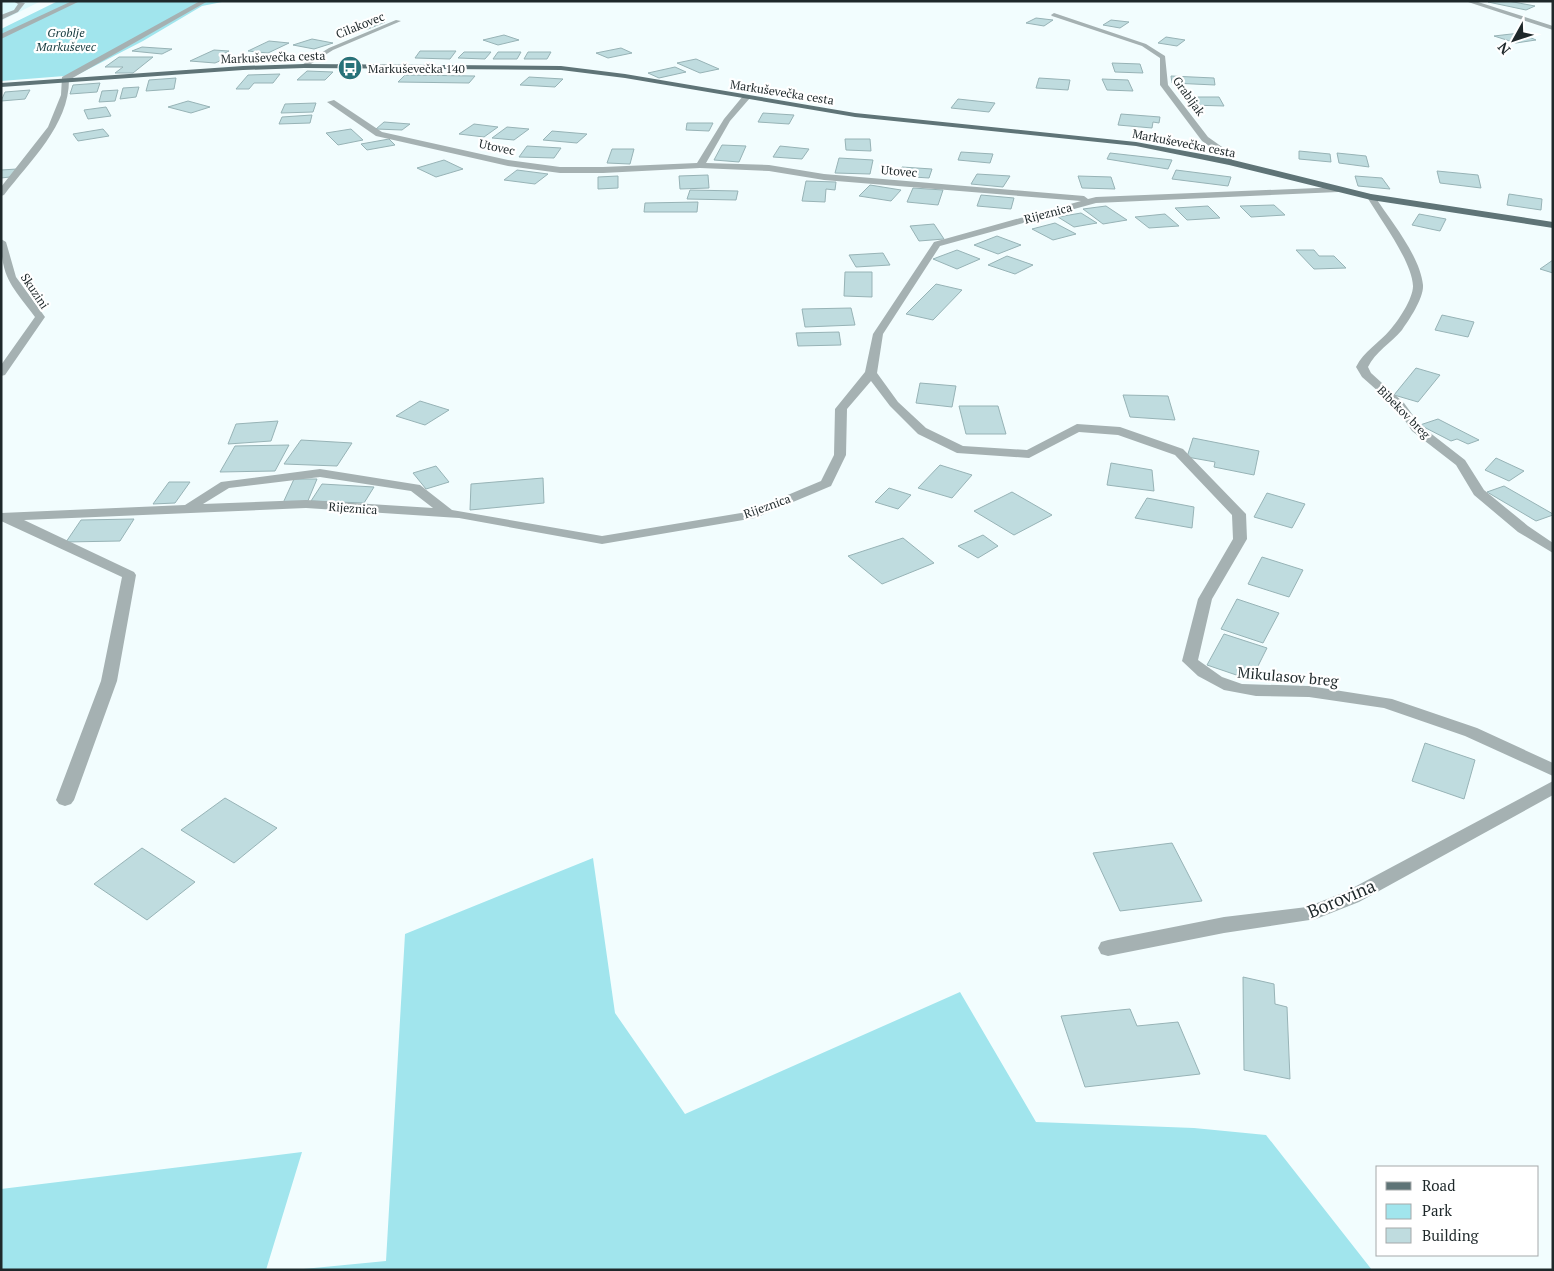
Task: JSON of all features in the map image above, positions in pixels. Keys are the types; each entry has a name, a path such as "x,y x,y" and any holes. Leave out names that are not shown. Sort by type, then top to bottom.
{"main road":[{"name":"Markuševečka cesta","path":"1,85 243,68 304,66 561,68 625,76 855,115 1136,144 1229,162 1371,197 1553,225"}],"street":[{"path":"1,18 16,11 22,3 16,1"},
{"path":"1,37 77,1"},
{"path":"1468,1 1553,28"},
{"path":"1,192 52,127 65,95 66,88 64,82 69,76 204,3"},
{"name":"Grabljak","path":"1054,15 1144,45 1163,57 1164,85 1205,139 1228,156 1229,162"},
{"path":"1,26 22,16"},
{"name":"Cilakovec","path":"304,66 331,49 398,21"},
{"path":"700,165 734,108 746,98"},
{"name":"Utovec","path":"331,102 379,134 508,163 560,170 603,170 700,165 769,168 824,177 1096,200"},
{"name":"Rijeznica","path":"3,516 306,504 449,514 602,540 750,515 826,483 840,455 841,409 871,374 878,334 937,244 1096,200 1338,189"},
{"name":"Bibekov breg","path":"1371,197 1412,263 1418,287 1407,316 1393,334 1366,359 1362,367 1366,375 1400,405 1416,428 1460,463 1479,492 1497,508 1553,549"},
{"name":"Skuzini","path":"1,242 11,277 40,317 1,373"},
{"name":"Mikulasov breg","path":"871,374 894,404 922,431 961,450 1029,454 1077,428 1120,431 1178,452 1239,514 1240,539 1205,599 1190,661 1202,674 1226,687 1246,691 1305,691 1385,703 1447,723 1508,747 1553,770"},
{"path":"188,508 226,485 320,473 415,488 449,514"},
{"path":"3,516 129,575 109,681 65,800"},
{"name":"Borovina","path":"1108,948 1224,925 1309,914 1352,897 1553,787"}],"shaded area":[{"path":"1,1 41,1 1,21"}],"green space":[{"name":"Groblje Markuševec","path":"58,1 227,1 202,6 143,41 77,75 1,81 1,29"},
{"path":"593,858 615,1013 685,1114 960,992 1036,1122 1194,1128 1266,1135 1372,1270 293,1270 386,1261 405,934"},
{"path":"302,1152 266,1270 1,1270 1,1189"}],"building":[{"path":"1508,1 1535,6 1526,10 1488,2"},
{"path":"1036,18 1053,20 1044,26 1026,23"},
{"path":"371,20 385,22 368,29 354,27"},
{"path":"1111,20 1129,22 1120,28 1103,25"},
{"path":"1520,33 1536,40 1516,43 1494,36"},
{"path":"504,35 519,40 498,45 483,40"},
{"path":"1166,37 1185,40 1177,46 1158,43"},
{"path":"312,39 333,43 314,49 293,45"},
{"path":"269,41 289,43 268,53 248,51"},
{"path":"142,47 172,49 162,54 132,51"},
{"path":"621,48 632,53 608,58 596,53"},
{"path":"214,50 229,51 219,56 229,57 215,63 190,61"},
{"path":"420,51 456,51 450,59 415,58"},
{"path":"464,52 491,52 485,59 458,58"},
{"path":"498,52 521,52 517,59 493,59"},
{"path":"528,52 551,52 547,59 524,59"},
{"path":"274,55 295,55 289,62 267,62"},
{"path":"119,57 153,57 133,73 115,73 123,67 105,67"},
{"path":"696,59 719,69 700,73 677,63"},
{"path":"1112,63 1140,64 1143,73 1115,72"},
{"path":"675,67 686,72 659,78 648,73"},
{"path":"307,71 333,72 325,80 297,80"},
{"path":"280,74 273,83 254,83 249,89 236,89 248,75"},
{"path":"405,75 475,76 469,83 398,82"},
{"path":"1171,76 1214,78 1215,85 1172,83"},
{"path":"529,77 563,79 555,87 520,85"},
{"path":"176,78 174,89 146,91 149,80"},
{"path":"1039,78 1070,80 1068,90 1036,88"},
{"path":"1102,79 1128,80 1133,91 1107,90"},
{"path":"100,83 97,92 70,94 73,85"},
{"path":"139,87 136,97 120,99 123,88"},
{"path":"30,90 25,99 1,101 5,92"},
{"path":"118,90 115,101 99,102 102,91"},
{"path":"1187,97 1219,97 1224,106 1191,105"},
{"path":"958,99 995,103 989,112 951,108"},
{"path":"188,101 210,107 191,113 168,107"},
{"path":"316,103 313,112 281,113 285,104"},
{"path":"106,107 111,116 88,119 84,110"},
{"path":"763,113 794,115 789,124 758,122"},
{"path":"1121,114 1160,117 1159,123 1153,122 1152,128 1118,125"},
{"path":"312,115 310,123 279,124 282,117"},
{"path":"384,122 410,124 402,130 376,129"},
{"path":"687,123 713,123 709,131 686,130"},
{"path":"474,124 498,127 484,137 459,134"},
{"path":"507,127 529,129 514,140 492,138"},
{"path":"103,129 109,136 78,141 73,134"},
{"path":"351,129 363,140 338,145 326,133"},
{"path":"552,131 587,134 577,143 543,140"},
{"path":"389,139 395,145 367,150 361,144"},
{"path":"845,139 870,139 871,151 846,150"},
{"path":"722,145 746,146 739,162 714,160"},
{"path":"527,146 561,148 554,158 519,157"},
{"path":"780,146 809,149 802,159 773,157"},
{"path":"612,149 634,149 630,164 607,163"},
{"path":"1299,151 1330,154 1331,162 1299,159"},
{"path":"961,152 993,154 990,163 958,160"},
{"path":"1110,153 1172,160 1168,169 1107,159"},
{"path":"1337,153 1366,156 1369,167 1339,163"},
{"path":"839,158 873,160 870,174 835,173"},
{"path":"444,160 463,169 436,177 417,168"},
{"path":"902,167 932,169 929,178 898,176"},
{"path":"17,169 10,177 1,178 1,170"},
{"path":"517,170 548,174 535,184 504,180"},
{"path":"1176,170 1231,177 1228,186 1172,179"},
{"path":"1437,171 1478,175 1481,188 1440,183"},
{"path":"977,174 1010,176 1003,187 971,184"},
{"path":"708,175 709,188 680,189 679,176"},
{"path":"618,176 618,188 598,189 598,177"},
{"path":"1078,176 1111,177 1115,189 1082,188"},
{"path":"1355,176 1382,178 1390,189 1358,186"},
{"path":"806,181 836,182 835,190 826,189 825,202 802,201"},
{"path":"870,185 901,190 891,201 859,196"},
{"path":"913,188 943,190 938,205 907,202"},
{"path":"690,190 738,191 736,200 687,199"},
{"path":"1509,194 1542,199 1541,210 1507,205"},
{"path":"981,195 1014,198 1011,209 977,206"},
{"path":"698,202 697,212 644,212 645,203"},
{"path":"1274,205 1285,215 1251,217 1240,206"},
{"path":"1106,206 1127,220 1103,224 1083,209"},
{"path":"1208,206 1220,218 1187,220 1175,208"},
{"path":"1081,213 1097,223 1074,227 1058,217"},
{"path":"1165,214 1179,226 1149,228 1135,217"},
{"path":"1419,214 1446,219 1440,231 1412,225"},
{"path":"1055,223 1076,234 1053,240 1032,229"},
{"path":"934,224 944,239 919,241 910,226"},
{"path":"997,236 1021,245 998,254 974,245"},
{"path":"957,250 980,259 957,269 933,259"},
{"path":"1296,250 1314,250 1319,256 1334,256 1346,268 1314,269"},
{"path":"883,253 890,265 856,267 849,255"},
{"path":"1007,256 1033,265 1015,274 988,265"},
{"path":"1553,260 1553,273 1540,269"},
{"path":"845,272 872,272 872,297 844,296"},
{"path":"936,284 962,290 933,320 906,314"},
{"path":"851,308 855,325 805,327 802,309"},
{"path":"1442,315 1474,322 1468,337 1435,330"},
{"path":"839,332 841,345 798,346 796,333"},
{"path":"1416,368 1440,375 1418,402 1394,395"},
{"path":"920,383 956,386 952,407 916,403"},
{"path":"1123,395 1168,396 1175,420 1130,417"},
{"path":"420,401 449,410 425,425 396,416"},
{"path":"959,406 998,406 1006,434 966,434"},
{"path":"1438,419 1479,440 1468,444 1457,439 1451,441 1420,425"},
{"path":"278,421 271,441 228,444 236,424"},
{"path":"1193,438 1259,451 1254,475 1214,467 1215,462 1187,457"},
{"path":"301,440 352,443 337,466 284,464"},
{"path":"289,445 275,471 220,472 235,446"},
{"path":"1496,458 1524,471 1509,481 1485,470"},
{"path":"1111,463 1152,470 1154,491 1107,485"},
{"path":"940,465 972,475 952,498 918,488"},
{"path":"436,466 449,482 426,489 413,473"},
{"path":"543,478 544,503 470,510 471,484"},
{"path":"294,479 317,479 307,503 283,503"},
{"path":"169,482 190,482 175,503 153,504"},
{"path":"322,484 374,487 364,503 311,501"},
{"path":"1504,486 1553,515 1536,521 1487,492"},
{"path":"889,488 911,495 898,509 875,502"},
{"path":"1012,492 1052,515 1014,535 974,511"},
{"path":"1267,493 1305,504 1292,528 1254,517"},
{"path":"1147,498 1194,507 1192,528 1135,518"},
{"path":"134,519 120,541 66,542 81,520"},
{"path":"983,535 998,546 978,558 958,546"},
{"path":"903,538 934,563 882,584 848,556"},
{"path":"1262,557 1303,570 1289,597 1248,584"},
{"path":"1237,599 1279,613 1263,643 1221,629"},
{"path":"1224,634 1267,648 1251,680 1207,665"},
{"path":"1425,743 1475,760 1464,799 1412,781"},
{"path":"225,798 277,828 234,863 181,830"},
{"path":"1172,843 1202,901 1120,911 1093,853"},
{"path":"142,848 195,882 147,920 94,884"},
{"path":"1243,977 1274,984 1275,1004 1287,1007 1290,1079 1244,1070"},
{"path":"1130,1009 1137,1026 1178,1022 1200,1074 1085,1087 1061,1016"}],"place":[{"name":"Markuševečka 140","path":"350,68"}]}
